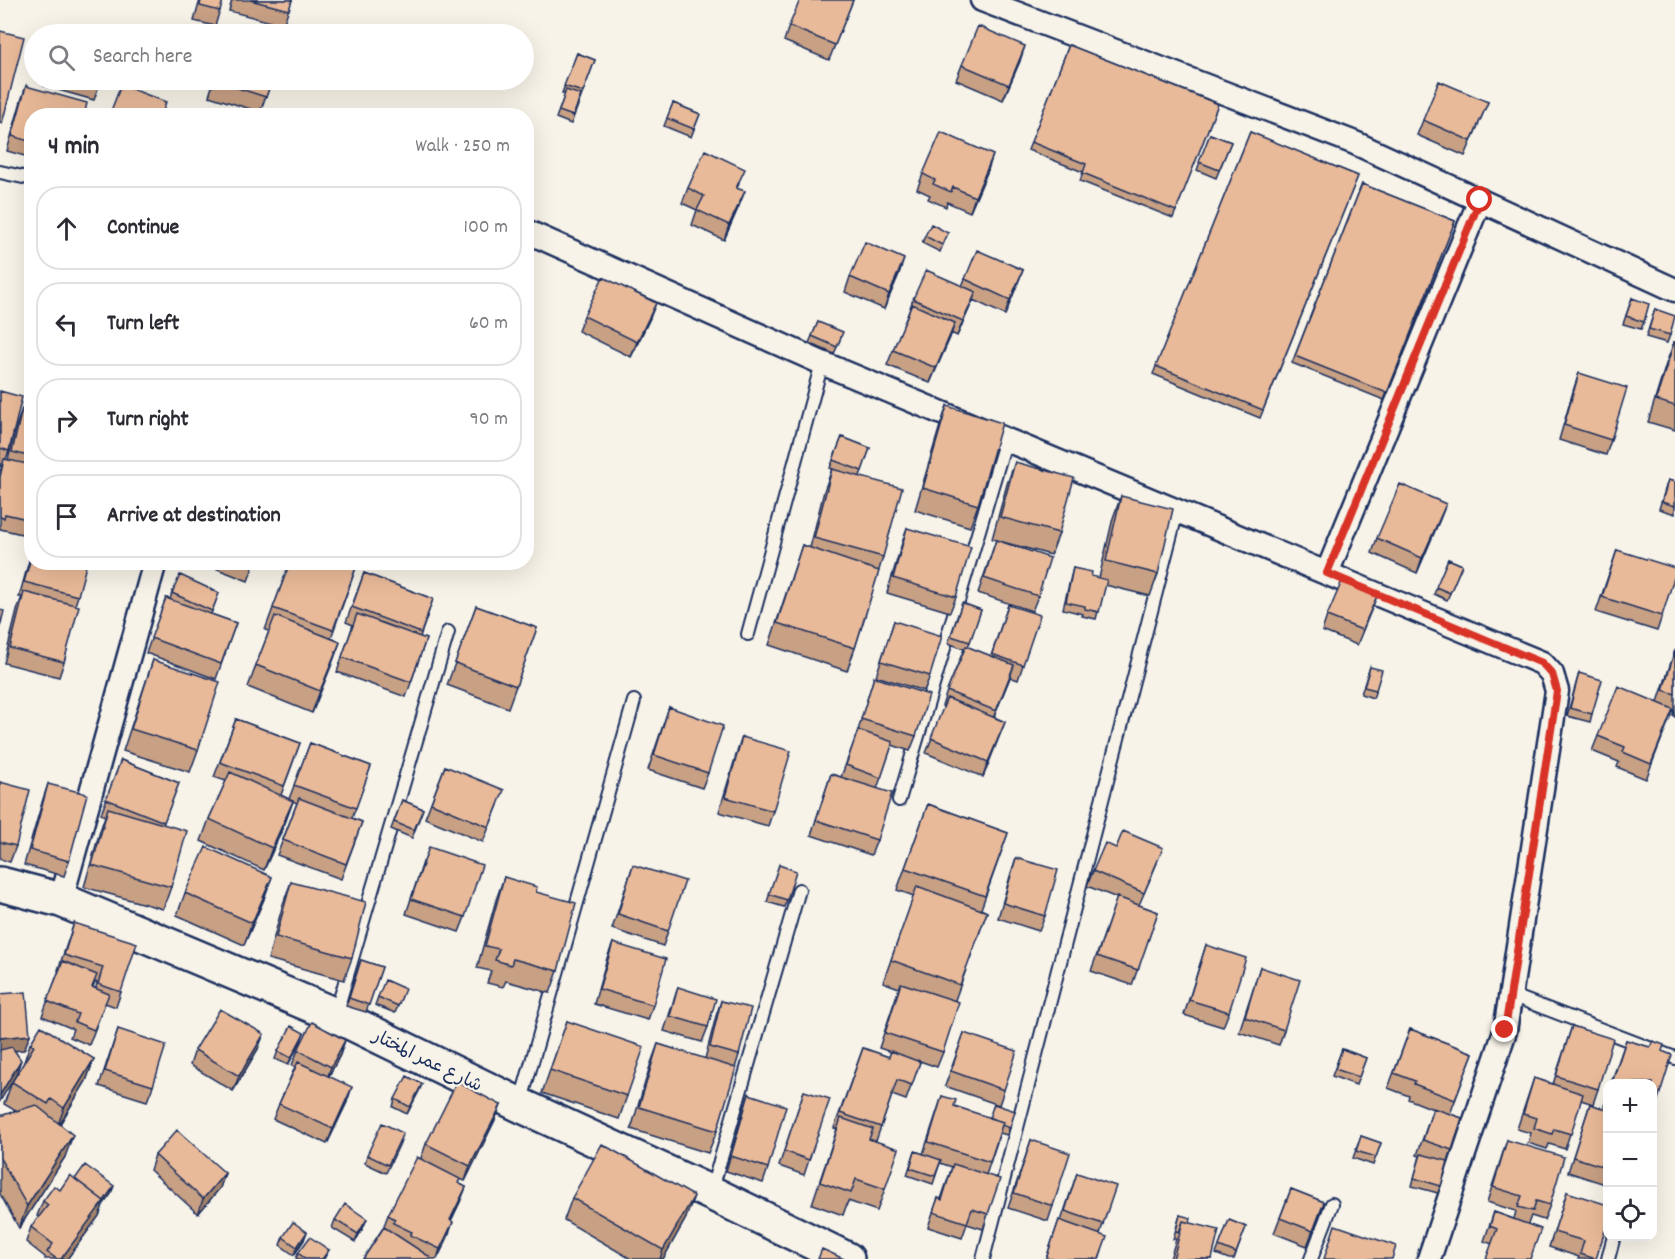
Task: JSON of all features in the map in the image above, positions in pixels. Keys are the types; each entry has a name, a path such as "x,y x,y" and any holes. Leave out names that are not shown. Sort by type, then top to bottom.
{"street":[{"path":"982,0 1355,143 1675,290"},
{"path":"1327,573 1480,200"},
{"path":"534,235 822,363 1542,663 1552,674 1557,691 1505,1030 1429,1259"},
{"path":"62,900 153,570"},
{"name":"شارع عمر المختار","path":"0,884 62,900 335,1015 847,1259"}],"lane":[{"path":"0,172 24,177"},
{"path":"748,634 822,363"},
{"path":"899,800 1006,439"},
{"path":"983,1259 1177,511"},
{"path":"335,1015 448,632"},
{"path":"520,1105 634,701"},
{"path":"711,1193 798,890"},
{"path":"1510,995 1675,1058"},
{"path":"1311,1259 1332,1204"},
{"path":"1608,1259 1613,1241"}],"building":[{"path":"201,0 223,0 220,11 200,6"},
{"path":"250,0 292,0 289,10"},
{"path":"800,0 853,0 835,45 789,26"},
{"path":"978,26 1025,46 1009,85 962,65"},
{"path":"0,31 24,37 2,124 0,123"},
{"path":"1069,45 1218,104 1176,211 1083,173 1086,164 1031,142"},
{"path":"577,53 595,60 583,92 564,86"},
{"path":"1439,81 1488,102 1471,141 1423,120"},
{"path":"25,90 40,90 87,103 86,108 24,108 24,140 12,136"},
{"path":"119,90 134,90 166,102 164,108 112,108"},
{"path":"244,90 268,90 266,97"},
{"path":"566,90 581,95 573,116 559,111"},
{"path":"673,103 700,114 694,129 667,118"},
{"path":"941,132 993,155 975,197 953,187 951,192 933,184 935,180 923,174"},
{"path":"1250,132 1358,176 1263,410 1156,366"},
{"path":"1210,134 1231,142 1219,170 1199,162"},
{"path":"705,150 745,169 736,188 745,191 729,225 697,210 704,196 688,188"},
{"path":"1362,184 1455,221 1387,393 1295,356"},
{"path":"931,224 948,233 942,245 925,236"},
{"path":"865,242 904,259 889,294 850,277"},
{"path":"977,250 1023,270 1010,300 965,279"},
{"path":"926,270 976,292 963,321 913,299"},
{"path":"603,277 656,303 637,342 584,316"},
{"path":"1632,298 1649,304 1644,322 1626,316"},
{"path":"912,304 955,323 936,368 893,350"},
{"path":"1655,309 1675,316 1670,335 1649,329"},
{"path":"818,322 843,332 837,347 812,336"},
{"path":"1675,342 1675,406 1656,400"},
{"path":"1579,373 1627,388 1611,440 1564,425"},
{"path":"0,391 22,397 9,451 0,448"},
{"path":"947,406 1002,423 978,505 923,488"},
{"path":"22,409 24,409 24,455 12,452"},
{"path":"842,437 870,448 862,471 833,460"},
{"path":"4,459 24,463 24,518 5,514 4,518 0,517 0,477"},
{"path":"1015,462 1074,478 1059,533 1000,517"},
{"path":"832,469 902,488 883,557 814,538"},
{"path":"1668,480 1675,482 1675,506 1662,502"},
{"path":"1400,484 1446,504 1422,558 1377,538"},
{"path":"1121,496 1173,509 1158,574 1106,561"},
{"path":"907,528 971,547 956,597 893,578"},
{"path":"996,540 1050,558 1038,596 984,578"},
{"path":"802,545 879,571 855,648 777,623"},
{"path":"1617,550 1675,568 1675,575 1662,616 1602,597"},
{"path":"1448,559 1462,565 1450,593 1436,587"},
{"path":"1073,568 1092,572 1091,576 1107,580 1099,612 1066,602"},
{"path":"27,570 85,570 78,596 24,582"},
{"path":"287,570 355,570 333,630 273,608"},
{"path":"364,573 433,599 421,633 352,607"},
{"path":"180,575 219,593 212,611 172,593"},
{"path":"1342,581 1377,596 1362,630 1327,616"},
{"path":"24,592 79,606 64,662 10,648"},
{"path":"166,598 236,623 221,664 151,638"},
{"path":"962,603 981,610 970,642 951,636"},
{"path":"1008,605 1040,615 1023,665 992,654"},
{"path":"476,606 537,628 516,686 455,663"},
{"path":"0,610 4,611 0,627"},
{"path":"357,614 426,639 411,682 342,657"},
{"path":"275,616 340,642 320,691 256,665"},
{"path":"894,621 942,636 930,676 881,661"},
{"path":"966,646 1014,665 996,711 947,691"},
{"path":"1675,651 1675,694 1663,690"},
{"path":"153,660 220,682 198,750 131,729"},
{"path":"1370,667 1382,670 1376,690 1364,687"},
{"path":"1579,673 1602,680 1592,714 1570,708"},
{"path":"874,677 929,695 916,736 861,719"},
{"path":"1618,686 1673,709 1651,764 1623,752 1625,747 1598,736"},
{"path":"947,698 1005,722 988,762 931,738"},
{"path":"669,707 723,726 708,773 654,755"},
{"path":"236,719 300,743 284,786 220,762"},
{"path":"858,730 893,742 881,778 846,765"},
{"path":"742,737 791,751 773,811 725,797"},
{"path":"310,743 371,766 356,808 294,785"},
{"path":"121,760 179,783 164,822 106,799"},
{"path":"445,766 504,790 489,827 431,803"},
{"path":"230,772 293,801 272,848 209,819"},
{"path":"831,774 892,793 877,840 816,820"},
{"path":"0,782 30,790 16,846 0,842"},
{"path":"48,784 87,794 69,861 30,850"},
{"path":"299,798 362,822 346,864 283,840"},
{"path":"402,800 423,809 414,830 394,822"},
{"path":"928,804 1008,833 985,896 905,868"},
{"path":"108,808 187,831 171,887 92,865"},
{"path":"1123,831 1163,848 1144,893 1093,871 1105,843 1116,848"},
{"path":"206,847 272,877 252,923 185,893"},
{"path":"429,847 482,865 465,917 411,899"},
{"path":"1016,858 1058,870 1045,916 1003,903"},
{"path":"633,865 685,881 668,931 618,914"},
{"path":"779,865 796,871 787,900 769,894"},
{"path":"504,877 537,887 536,892 576,903 558,971 513,959 511,965 495,960 499,949 485,946"},
{"path":"291,882 366,902 352,958 276,937"},
{"path":"917,886 987,912 960,985 891,960"},
{"path":"1117,897 1158,912 1138,970 1097,956"},
{"path":"74,923 137,943 121,992 98,984 103,967 64,955"},
{"path":"613,943 666,959 653,1005 599,989"},
{"path":"1206,945 1246,958 1229,1012 1189,1000"},
{"path":"361,960 382,967 369,1005 349,998"},
{"path":"63,961 97,975 92,987 109,994 94,1030 75,1022 78,1014 47,1001"},
{"path":"1260,967 1300,980 1284,1030 1245,1017"},
{"path":"385,980 405,989 398,1006 378,997"},
{"path":"901,983 959,1002 943,1052 885,1033"},
{"path":"678,987 716,999 708,1027 670,1016"},
{"path":"26,992 30,1035 0,1038 0,994"},
{"path":"721,1001 751,1008 739,1055 710,1047"},
{"path":"220,1009 264,1034 239,1076 195,1050"},
{"path":"567,1021 644,1047 627,1096 550,1070"},
{"path":"312,1022 345,1040 331,1067 298,1050"},
{"path":"41,1026 94,1059 64,1108 51,1099 48,1104 12,1082 34,1046 30,1044"},
{"path":"291,1026 304,1033 291,1058 278,1051"},
{"path":"1572,1026 1613,1039 1598,1089 1556,1076"},
{"path":"118,1029 166,1045 153,1086 105,1071"},
{"path":"1410,1029 1473,1053 1455,1100 1414,1084 1415,1081 1394,1073"},
{"path":"964,1033 1017,1051 1004,1090 951,1071"},
{"path":"1626,1040 1650,1047 1653,1041 1664,1045 1662,1051 1672,1055 1657,1103 1657,1079 1613,1079"},
{"path":"658,1044 736,1068 717,1131 639,1107"},
{"path":"12,1047 21,1060 0,1095 0,1050"},
{"path":"863,1048 889,1057 891,1051 920,1062 912,1085 897,1080 881,1127 840,1113"},
{"path":"1342,1049 1366,1058 1359,1077 1335,1069"},
{"path":"298,1062 352,1087 333,1129 279,1104"},
{"path":"407,1076 422,1084 410,1107 395,1099"},
{"path":"1534,1078 1583,1094 1571,1134 1554,1129 1552,1134 1534,1128 1537,1118 1523,1114"},
{"path":"457,1082 501,1105 470,1166 426,1144"},
{"path":"804,1091 830,1099 809,1160 784,1151"},
{"path":"749,1094 786,1106 768,1168 731,1156"},
{"path":"942,1096 956,1100 954,1106 1003,1122 990,1162 928,1142"},
{"path":"994,1104 1015,1111 1010,1128 1002,1125 1003,1122 989,1118"},
{"path":"1590,1104 1603,1108 1603,1166 1573,1157"},
{"path":"36,1105 73,1135 27,1206 0,1158 0,1116"},
{"path":"1433,1108 1462,1118 1452,1150 1423,1140"},
{"path":"841,1118 873,1129 869,1139 899,1149 885,1189 856,1179 851,1193 820,1182"},
{"path":"382,1123 403,1133 388,1165 367,1155"},
{"path":"177,1130 225,1173 203,1199 155,1155"},
{"path":"1361,1136 1381,1143 1376,1157 1356,1151"},
{"path":"1031,1140 1070,1153 1053,1206 1014,1193"},
{"path":"1507,1140 1564,1157 1550,1205 1536,1201 1533,1211 1518,1207 1522,1196 1493,1187"},
{"path":"602,1144 694,1196 663,1250 572,1198"},
{"path":"915,1151 941,1160 935,1176 910,1168"},
{"path":"1421,1154 1448,1161 1441,1186 1414,1178"},
{"path":"417,1157 460,1179 458,1183 466,1187 450,1220 453,1222 440,1249 410,1235 412,1232 393,1223 395,1219 388,1215"},
{"path":"953,1164 1000,1179 988,1214 972,1209 967,1223 933,1212 938,1198 942,1200"},
{"path":"85,1165 114,1186 104,1201 75,1179"},
{"path":"1077,1173 1116,1186 1103,1224 1065,1211"},
{"path":"70,1175 104,1201 61,1259 57,1259 47,1252 53,1244 31,1227 48,1205 43,1201 54,1186 60,1190"},
{"path":"1291,1189 1324,1202 1313,1231 1280,1218"},
{"path":"1567,1192 1603,1203 1603,1237 1596,1259 1580,1254 1584,1241 1554,1232"},
{"path":"345,1204 367,1219 358,1234 335,1220"},
{"path":"1494,1212 1541,1229 1530,1259 1486,1259 1497,1229 1490,1226"},
{"path":"1180,1215 1191,1218 1190,1223 1183,1221 1179,1232 1176,1231"},
{"path":"1059,1220 1107,1237 1099,1259 1046,1259"},
{"path":"1229,1220 1246,1227 1236,1253 1219,1246"},
{"path":"1183,1221 1219,1230 1212,1259 1173,1259"},
{"path":"293,1222 307,1232 297,1247 283,1237"},
{"path":"1335,1225 1396,1246 1392,1259 1324,1259"},
{"path":"384,1227 430,1257 429,1259 363,1259"},
{"path":"310,1237 329,1250 322,1259 306,1259 298,1253"},
{"path":"822,1249 844,1259 818,1259"}],"route":[{"path":"1480,200 1327,573 1542,663 1552,674 1557,691 1505,1030"}]}
